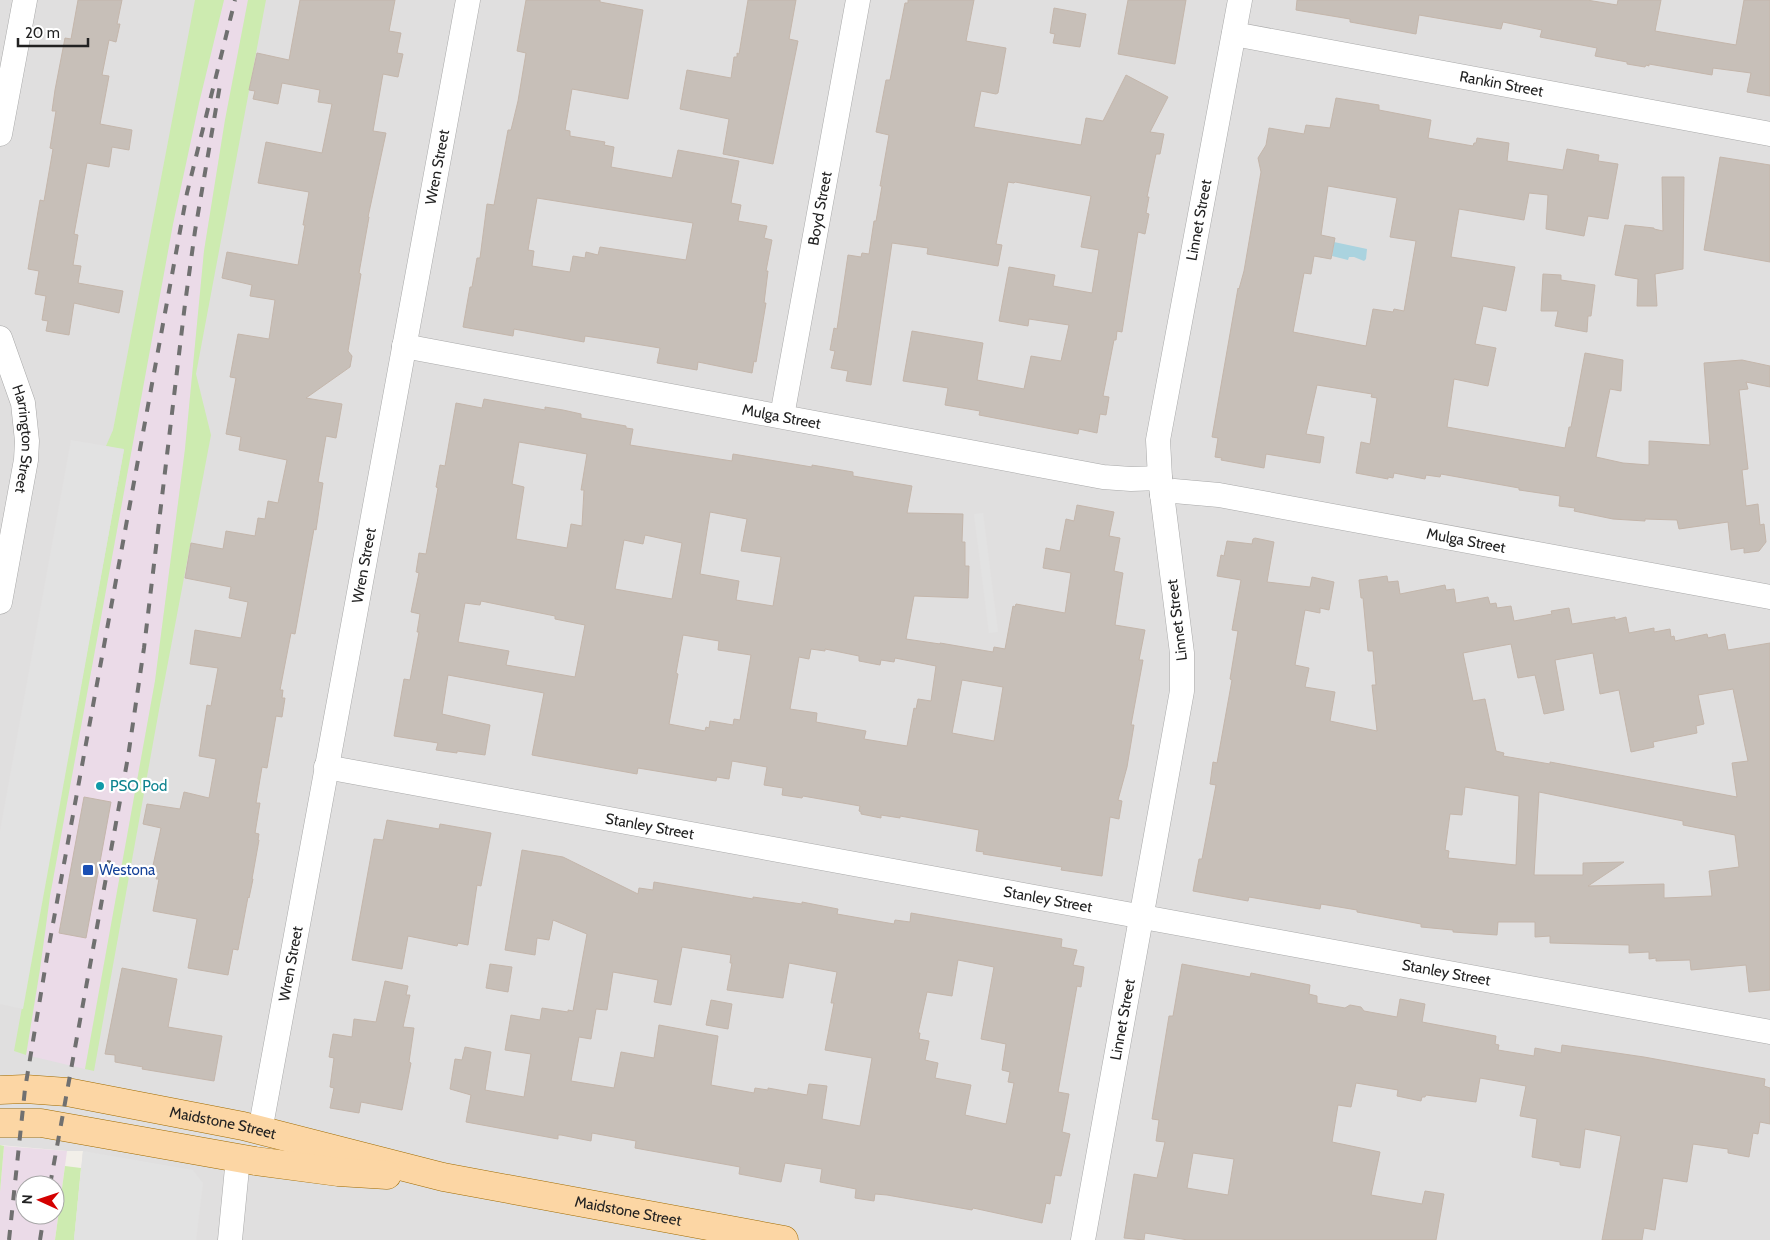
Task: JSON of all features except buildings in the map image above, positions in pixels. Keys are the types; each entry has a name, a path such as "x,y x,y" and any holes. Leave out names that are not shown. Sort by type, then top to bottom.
{"main road":[{"name":"Maidstone Street","path":"0,1090 25,1089 67,1092 243,1126 260,1132 443,1177 784,1240"},
{"name":"Maidstone Street","path":"0,1122 41,1123 238,1158 338,1172 443,1177"},
{"path":"238,1158 260,1132"}],"street":[{"path":"0,134 7,52 25,0"},
{"name":"Wren Street","path":"260,1132 468,0"},
{"name":"Boyd Street","path":"782,416 858,0"},
{"name":"Linnet Street","path":"1083,1240 1182,691 1183,673 1161,486 1158,440 1240,0"},
{"name":"Rankin Street","path":"1234,34 1770,134"},
{"name":"Harrington Street","path":"0,338 23,402 27,440 26,460 5,546 0,602"},
{"name":"Mulga Street","path":"404,346 1103,476 1131,479 1174,491 1219,495 1770,597"},
{"name":"Stanley Street","path":"326,767 1770,1032"},
{"path":"230,1240 238,1158"}],"shaded area":[{"path":"0,0 1770,0 1770,1240 74,1240 83,1151 0,1145"},
{"path":"224,0 248,0 225,120 204,251 185,449 155,681 85,1069 26,1055 50,896 173,224 199,103"},
{"path":"71,440 124,449 23,1009 0,1004 0,831"},
{"path":"983,513 998,632 989,633 974,514"},
{"path":"4,1146 67,1151 64,1175 15,1175 15,1225 57,1225 55,1240 0,1240 0,1192"},
{"path":"83,1151 193,1170 203,1183 196,1240 74,1240"}],"green space":[{"path":"195,0 224,0 199,103 173,224 50,896 26,1055 14,1051 124,450 106,446 113,430"},
{"path":"248,0 266,0 196,374 211,435 94,1071 85,1069 155,681 185,449 204,251 225,120"},
{"path":"0,1145 4,1146 0,1192"},
{"path":"65,1166 81,1168 74,1240 55,1240 57,1225 65,1225"}],"water":[{"path":"1334,242 1367,249 1366,259 1364,261 1349,257 1348,260 1332,256"}],"railway":[{"path":"9,1240 25,1089 48,951 187,193 235,0"},
{"path":"52,1175 128,757 144,648 195,231 221,79"},
{"path":"40,1240 42,1225"}],"place":[{"name":"PSO Pod","path":"100,786"},
{"name":"Westona","path":"88,870"}]}
